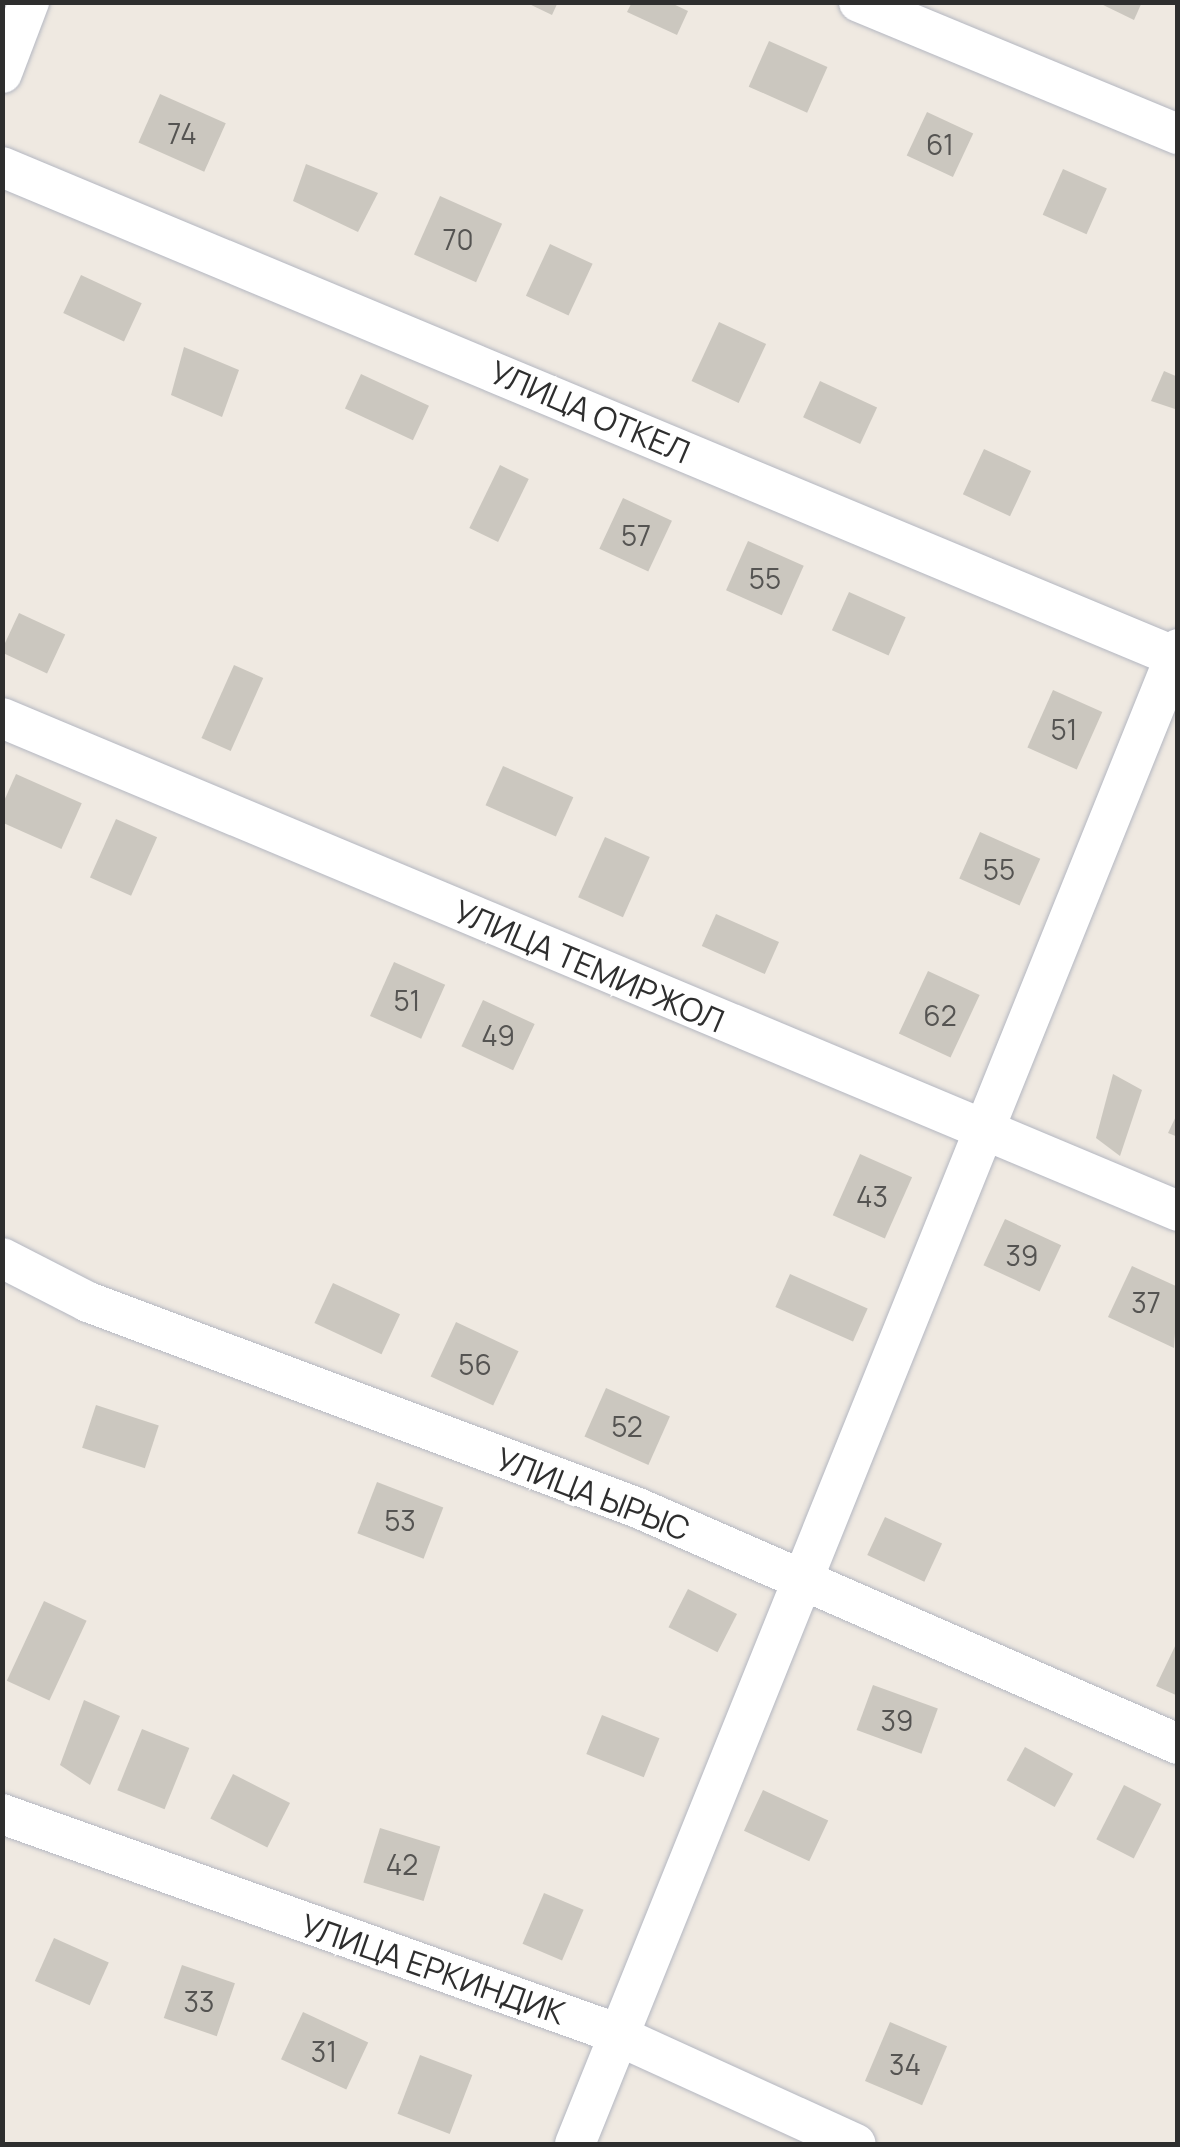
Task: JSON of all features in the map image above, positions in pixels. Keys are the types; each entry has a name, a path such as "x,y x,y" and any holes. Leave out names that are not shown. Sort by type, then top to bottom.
{"street":[{"path":"2,72 29,2"},
{"path":"860,2 1178,134"},
{"name":"УЛИЦА ОТКЕЛ","path":"2,167 1176,654"},
{"path":"575,2144 1176,654"},
{"name":"УЛИЦА ТЕМИРЖОЛ","path":"2,718 1178,1211"},
{"name":"УЛИЦА ЫРЫС","path":"2,1258 88,1302 638,1508 1178,1744"},
{"name":"УЛИЦА ЕРКИНДИК","path":"2,1814 618,2035 856,2144"}],"building":[{"path":"525,2 558,2 552,15"},
{"path":"632,2 669,2 688,11 677,35 627,12"},
{"path":"1097,2 1142,2 1134,20"},
{"path":"769,41 827,67 807,113 749,87"},
{"path":"160,94 226,123 204,172 138,142"},
{"path":"927,112 973,134 953,177 907,156"},
{"path":"306,164 378,193 358,232 293,201"},
{"path":"1063,169 1107,189 1087,234 1043,215"},
{"path":"440,196 502,224 476,282 414,254"},
{"path":"550,244 593,264 569,316 526,296"},
{"path":"81,275 142,303 124,341 63,313"},
{"path":"719,322 766,344 739,403 692,381"},
{"path":"184,347 239,370 222,417 171,395"},
{"path":"1164,371 1178,377 1178,410 1151,401"},
{"path":"361,374 429,406 413,440 345,408"},
{"path":"820,381 877,408 860,444 803,417"},
{"path":"984,449 1031,471 1010,516 963,494"},
{"path":"500,465 529,479 498,542 469,528"},
{"path":"623,498 672,521 648,572 599,549"},
{"path":"748,541 804,566 782,615 726,590"},
{"path":"849,592 906,617 889,656 832,630"},
{"path":"19,613 65,635 47,674 2,653"},
{"path":"234,665 263,678 231,751 201,738"},
{"path":"1053,690 1102,712 1077,770 1027,748"},
{"path":"503,766 573,797 556,837 486,805"},
{"path":"16,774 82,803 61,849 2,822 2,805"},
{"path":"116,819 157,837 131,896 90,877"},
{"path":"980,832 1040,859 1020,905 959,879"},
{"path":"605,837 650,857 623,917 578,897"},
{"path":"716,914 779,942 765,974 702,946"},
{"path":"394,962 445,985 421,1039 370,1016"},
{"path":"928,971 980,995 950,1058 899,1034"},
{"path":"483,1000 535,1024 513,1070 461,1046"},
{"path":"1113,1074 1142,1090 1120,1156 1096,1138"},
{"path":"1178,1112 1178,1137 1168,1133"},
{"path":"860,1154 912,1177 885,1238 833,1215"},
{"path":"1005,1219 1061,1245 1040,1291 983,1265"},
{"path":"1132,1266 1178,1287 1174,1348 1108,1317"},
{"path":"790,1274 868,1309 853,1341 775,1307"},
{"path":"333,1283 400,1314 381,1354 314,1323"},
{"path":"456,1322 519,1351 493,1406 431,1376"},
{"path":"606,1388 670,1416 648,1465 584,1436"},
{"path":"96,1405 159,1425 145,1468 82,1448"},
{"path":"377,1482 443,1507 424,1559 357,1533"},
{"path":"885,1517 942,1544 924,1582 867,1555"},
{"path":"688,1589 737,1614 717,1652 668,1627"},
{"path":"44,1601 87,1621 49,1701 7,1681"},
{"path":"1178,1640 1178,1696 1156,1686"},
{"path":"873,1685 938,1709 921,1754 857,1730"},
{"path":"84,1700 120,1716 90,1785 60,1765"},
{"path":"602,1715 659,1738 644,1777 586,1754"},
{"path":"142,1729 189,1748 165,1809 117,1790"},
{"path":"1025,1747 1073,1774 1055,1807 1007,1780"},
{"path":"233,1774 290,1803 267,1848 210,1819"},
{"path":"1124,1785 1161,1804 1134,1858 1096,1839"},
{"path":"763,1790 828,1820 809,1861 744,1831"},
{"path":"380,1828 440,1846 424,1901 363,1883"},
{"path":"544,1893 584,1910 562,1960 523,1944"},
{"path":"54,1938 109,1962 90,2005 35,1981"},
{"path":"182,1965 235,1983 217,2036 164,2018"},
{"path":"303,2012 368,2042 346,2090 281,2059"},
{"path":"890,2022 947,2046 922,2105 865,2081"},
{"path":"420,2055 472,2075 450,2134 397,2114"}]}
